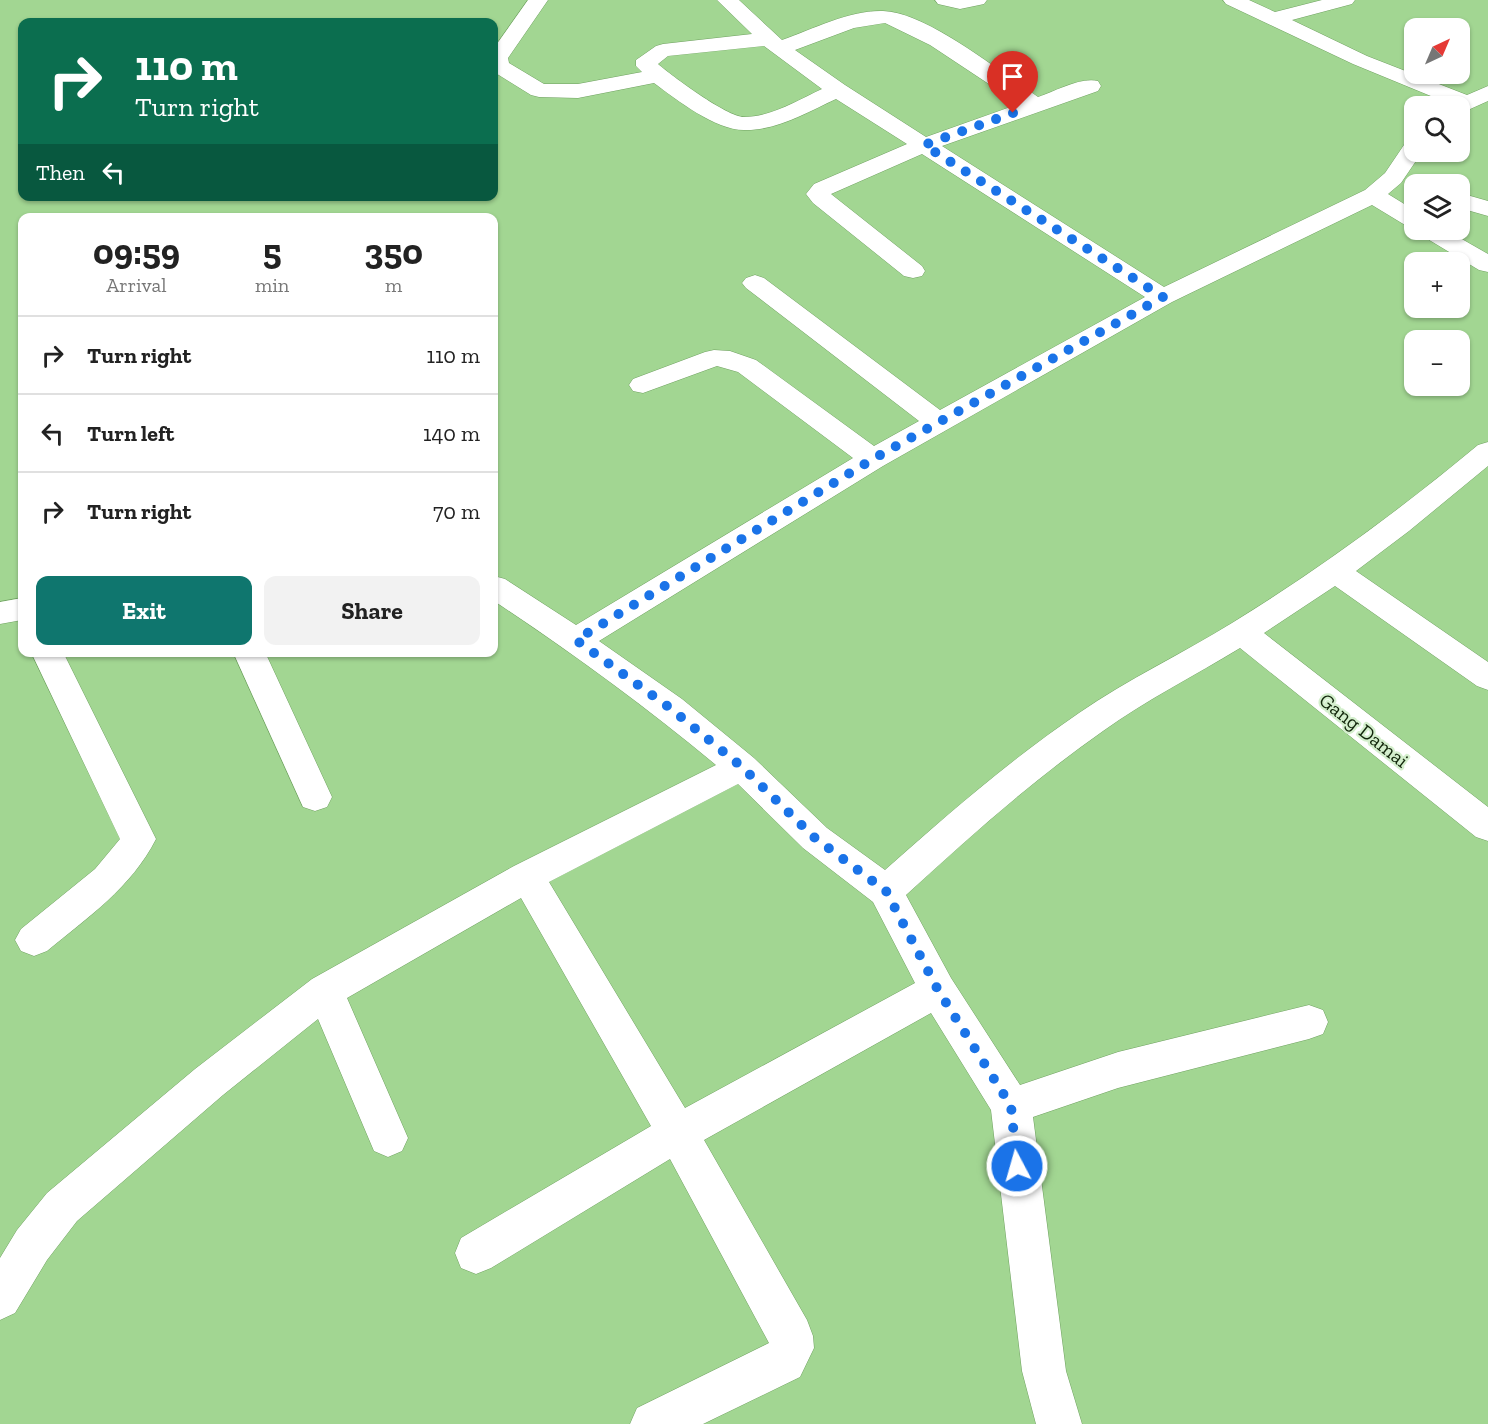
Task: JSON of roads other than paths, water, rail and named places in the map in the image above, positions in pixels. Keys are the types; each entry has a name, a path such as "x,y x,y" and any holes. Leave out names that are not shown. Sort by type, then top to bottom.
{"street":[{"path":"498,57 538,0"},
{"path":"728,0 774,44 837,90 1157,293"},
{"path":"945,0 960,3 977,0"},
{"path":"1233,0 1360,60 1477,100"},
{"path":"1274,19 1345,0"},
{"path":"837,90 773,118 745,124 733,122 719,115 657,76 647,66 647,60 658,52 774,44 872,18 892,17 917,27 1036,105"},
{"path":"498,61 500,66 539,90 579,92 657,76"},
{"path":"913,271 818,194 830,184 924,145 1090,86"},
{"path":"1036,343 1157,293 1404,182"},
{"path":"1373,195 1404,214"},
{"path":"1470,203 1488,209"},
{"path":"1447,240 1488,265"},
{"path":"755,283 939,423"},
{"path":"576,640 873,459 939,423 1157,293"},
{"path":"643,385 714,358 730,359 747,366 873,459"},
{"path":"886,891 952,831 1039,759 1093,720 1241,632 1335,571 1439,494 1488,451"},
{"path":"1335,571 1488,678"},
{"path":"498,590 576,640 670,708 742,767 815,838 886,891 938,990 1011,1106 1044,1371 1059,1424"},
{"path":"0,613 18,610"},
{"name":"Gang Damai","path":"1241,632 1488,827"},
{"path":"34,940 118,869 134,851 138,839 48,657"},
{"path":"251,657 315,797"},
{"path":"0,1298 32,1245 62,1207 209,1082 325,991 527,876 742,767"},
{"path":"527,876 678,1134 791,1336 792,1348 784,1361 654,1424"},
{"path":"476,1253 627,1161 938,990"},
{"path":"325,991 388,1138"},
{"path":"1011,1106 1118,1070 1309,1022"}]}
